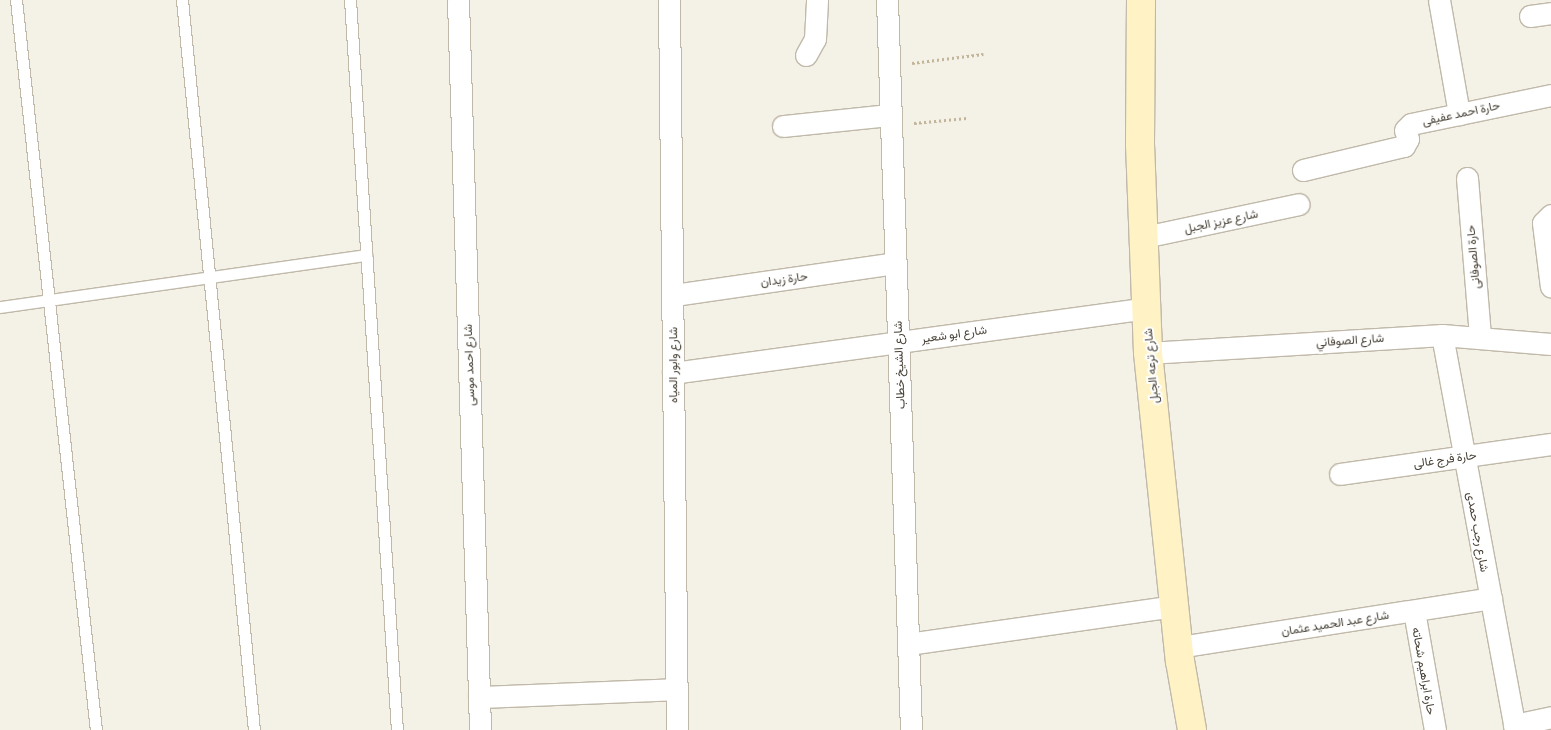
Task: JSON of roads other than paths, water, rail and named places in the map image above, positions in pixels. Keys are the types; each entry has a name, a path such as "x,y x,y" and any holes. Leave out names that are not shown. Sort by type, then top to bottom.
{"street":[{"name":"شارع احمد موسى","path":"458,0 480,729"},
{"name":"شارع وابور المياه","path":"668,0 674,296 673,373 677,730"},
{"path":"806,55 815,39 816,0"},
{"name":"شارع الشيخ خطاب","path":"887,0 911,730"},
{"name":"شارع ترعه الجبل","path":"1141,0 1140,144 1148,353 1179,647 1192,730"},
{"path":"1439,0 1459,114"},
{"name":"حارة احمد عفيفى","path":"1303,170 1404,146 1408,139 1405,130 1410,124 1551,95"},
{"path":"783,126 890,120"},
{"name":"حارة الصوفانى","path":"1467,178 1480,336"},
{"name":"شارع عزيز الجبل","path":"1144,237 1299,204"},
{"path":"1551,215 1543,223 1551,287"},
{"name":"حارة زيدان","path":"674,296 895,263"},
{"name":"شارع ابو شعير","path":"673,373 1146,308"},
{"name":"شارع الصوفاني","path":"1148,353 1442,334 1551,344"},
{"name":"شارع رجب حمدى","path":"1442,334 1514,727"},
{"name":"حارة فرج غالى","path":"1340,474 1551,444"},
{"name":"شارع عبد الحميد عثمان","path":"1179,647 1490,598"},
{"path":"908,644 1175,606"},
{"name":"حارة ابراهيم شحاته","path":"1414,611 1435,730"},
{"path":"479,697 676,689"},
{"path":"1514,727 1551,717"}],"lane":[{"path":"16,0 96,730"},
{"path":"182,0 207,277 254,730"},
{"path":"350,0 397,730"},
{"path":"0,307 366,255"}]}
